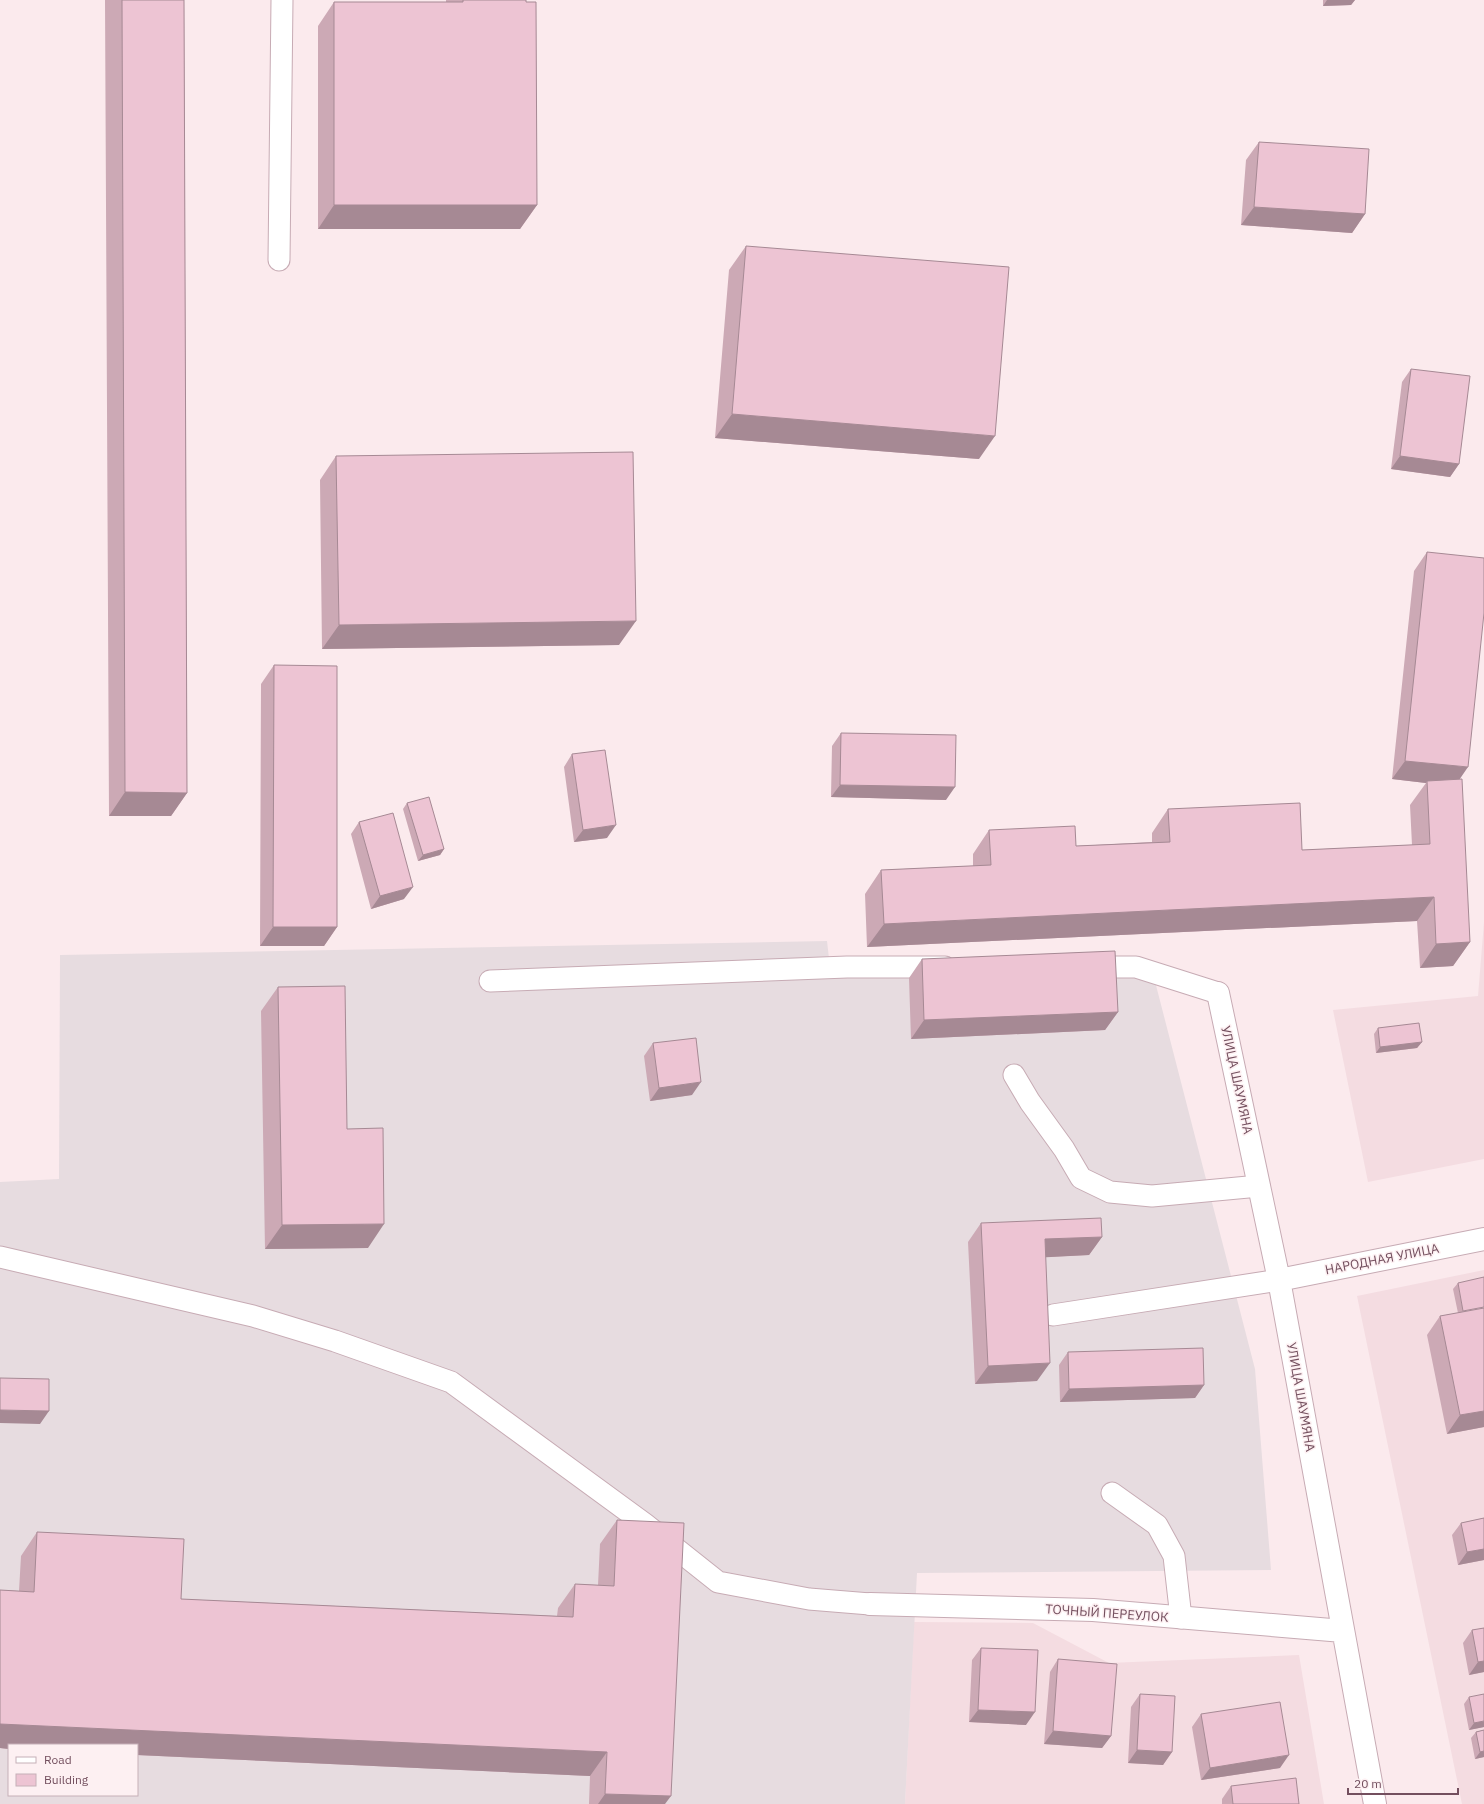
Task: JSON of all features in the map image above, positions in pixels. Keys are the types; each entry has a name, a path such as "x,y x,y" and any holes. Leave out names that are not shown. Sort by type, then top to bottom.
{"street":[{"name":"УЛИЦА ШАУМЯНА","path":"1218,993 1280,1280 1375,1804"},
{"name":"НАРОДНАЯ УЛИЦА","path":"1280,1280 1484,1239"},
{"name":"ТОЧНЫЙ ПЕРЕУЛОК","path":"870,1604 1093,1610 1343,1631"}],"lane":[{"path":"279,260 282,0"},
{"path":"490,981 847,966 964,967"},
{"path":"1066,967 1136,967 1218,993"},
{"path":"1014,1075 1030,1102 1064,1149 1081,1178 1110,1192 1152,1196 1259,1186"},
{"path":"0,1256 253,1316 335,1341 451,1382 645,1524 718,1582 809,1599 870,1604"},
{"path":"1053,1315 1280,1280"},
{"path":"1112,1493 1157,1525 1174,1556 1181,1618"}],"shaded area":[{"path":"1484,922 1484,1159 1368,1182 1333,1010 1478,996"},
{"path":"827,941 831,976 1150,962 1255,1369 1271,1570 917,1573 905,1804 0,1804 0,1182 59,1179 60,955"},
{"path":"1484,1270 1484,1804 1462,1804 1357,1296"},
{"path":"914,1622 1033,1623 1109,1663 1299,1655 1324,1804 905,1804"}],"building":[{"path":"122,0 184,0 187,793 125,792"},
{"path":"463,0 526,0 526,2 536,2 537,205 334,205 334,2 463,2"},
{"path":"1259,142 1369,149 1365,214 1254,207"},
{"path":"746,246 1009,267 995,436 732,414"},
{"path":"1411,369 1470,376 1459,464 1400,456"},
{"path":"633,452 636,621 339,625 336,456"},
{"path":"1427,552 1484,558 1484,613 1468,767 1405,761"},
{"path":"274,665 337,666 337,927 273,927"},
{"path":"841,733 956,735 955,787 840,785"},
{"path":"605,750 616,825 583,830 572,754"},
{"path":"1462,779 1470,942 1436,944 1434,897 884,924 881,870 991,865 989,830 1075,826 1076,846 1170,842 1168,809 1300,803 1302,850 1430,844 1427,781"},
{"path":"429,797 444,849 423,855 407,803"},
{"path":"393,813 413,887 380,896 359,822"},
{"path":"1115,951 1118,1012 924,1020 922,959"},
{"path":"345,986 347,1129 383,1128 384,1224 282,1225 278,987"},
{"path":"1419,1023 1422,1042 1380,1047 1378,1028"},
{"path":"696,1038 701,1082 659,1088 653,1043"},
{"path":"1101,1218 1102,1237 1045,1239 1050,1363 988,1366 981,1223"},
{"path":"1484,1277 1484,1307 1463,1311 1458,1283"},
{"path":"1484,1308 1484,1411 1460,1415 1440,1316"},
{"path":"1203,1348 1204,1385 1069,1389 1068,1352"},
{"path":"0,1378 49,1379 49,1411 0,1410"},
{"path":"1484,1518 1484,1549 1467,1552 1461,1523"},
{"path":"617,1520 684,1523 671,1796 605,1794 607,1752 0,1724 0,1590 34,1592 37,1532 184,1539 181,1599 573,1617 575,1584 614,1586"},
{"path":"1484,1628 1484,1661 1478,1662 1472,1630"},
{"path":"981,1648 1038,1650 1035,1712 978,1710"},
{"path":"1058,1659 1117,1664 1111,1736 1053,1731"},
{"path":"1140,1694 1175,1696 1172,1752 1137,1750"},
{"path":"1484,1694 1484,1721 1474,1723 1469,1697"},
{"path":"1280,1702 1289,1755 1210,1768 1201,1714"},
{"path":"1484,1730 1484,1751 1480,1752 1476,1732"},
{"path":"1296,1778 1299,1804 1233,1804 1231,1786"}]}
